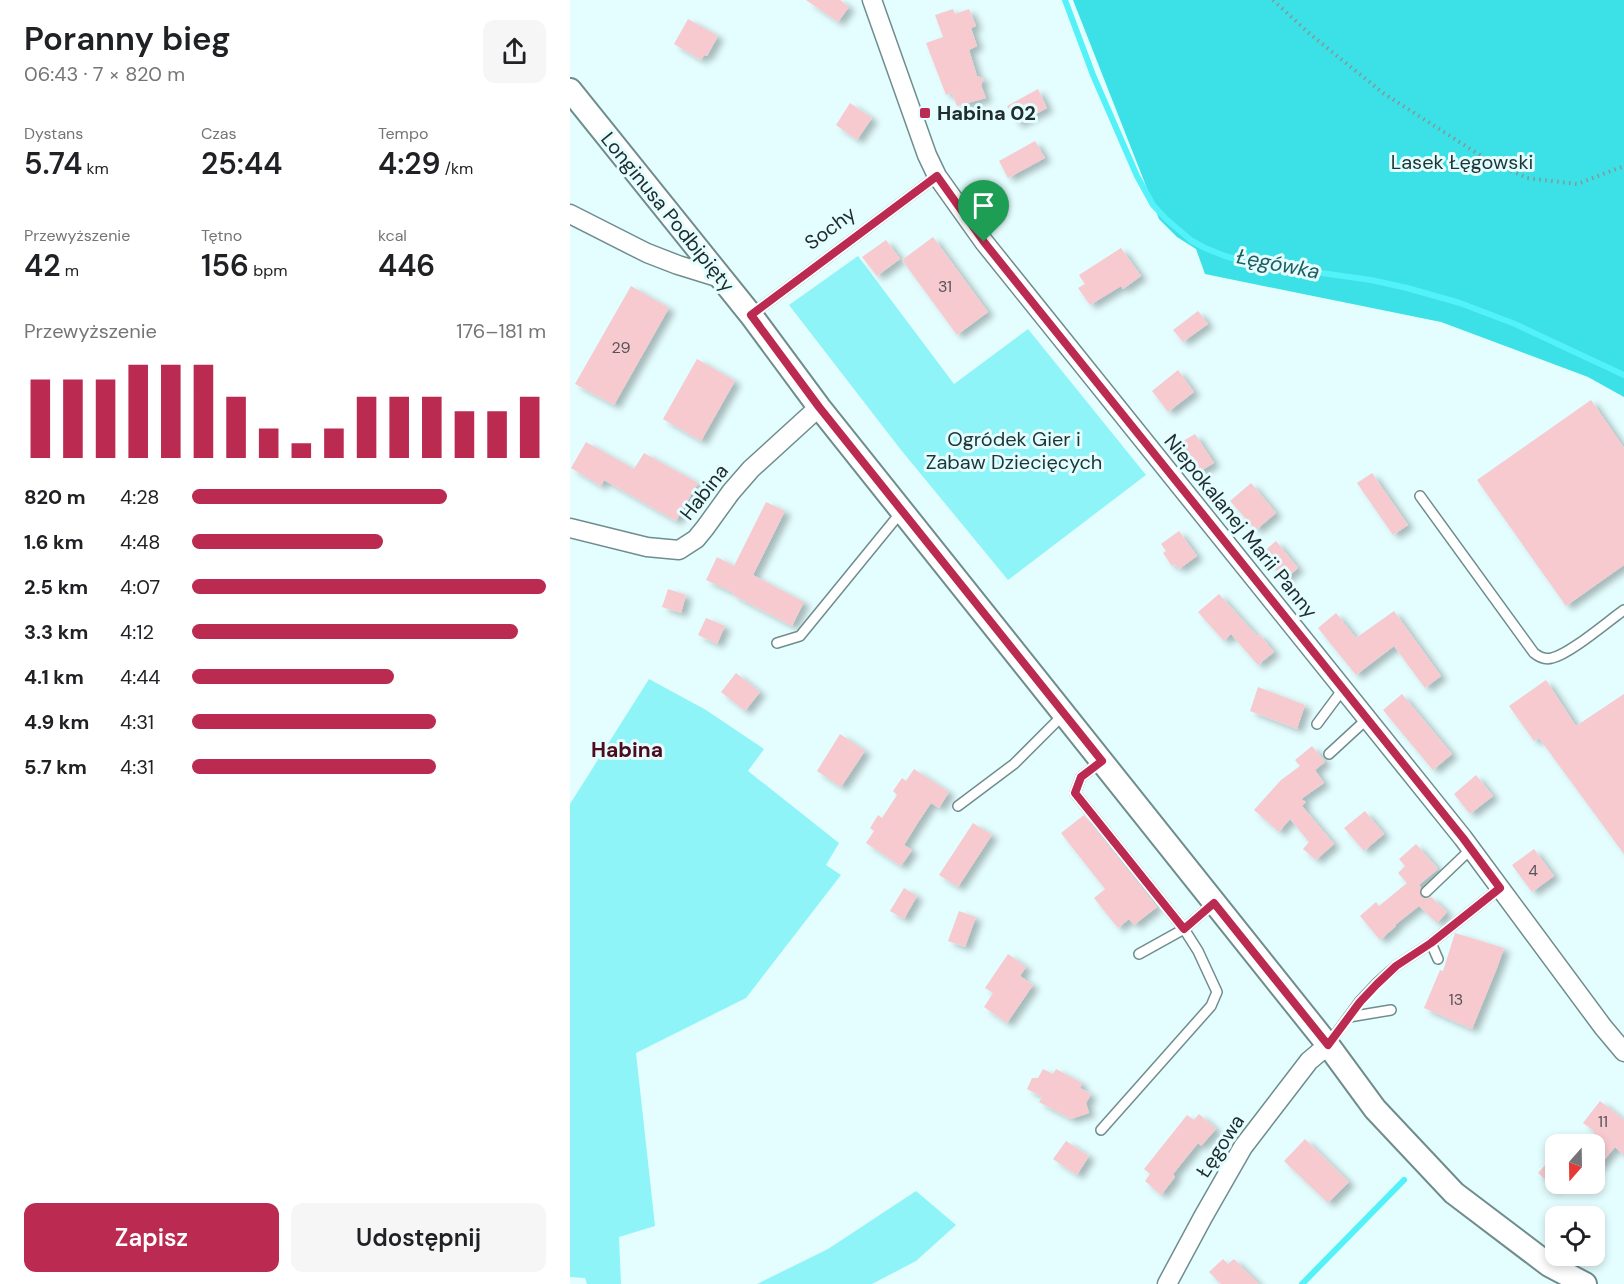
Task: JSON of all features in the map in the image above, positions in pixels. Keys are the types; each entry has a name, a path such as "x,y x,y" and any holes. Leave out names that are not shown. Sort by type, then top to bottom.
{"street":[{"name":"Niepokalanej Marii Panny","path":"872,0 927,155 937,176 984,242 1471,849 1624,1052"},
{"name":"Longinusa Podbipięty","path":"570,90 751,315 819,407 1328,1045 1375,1109 1454,1193 1549,1265 1585,1284"},
{"path":"570,214 647,253 720,278"},
{"name":"Habina","path":"570,528 647,547 679,550 686,547 701,534 751,469 819,407"},
{"name":"Łęgowa","path":"1167,1284 1243,1147 1309,1061 1328,1045"}],"lane":[{"name":"Sochy","path":"751,315 937,176"},
{"path":"1420,496 1534,653 1539,656 1549,659 1564,654 1624,610"},
{"path":"777,643 800,636 902,510"},
{"path":"1317,724 1343,689"},
{"path":"958,806 1014,764 1064,714"},
{"path":"1329,754 1367,718"},
{"path":"1101,1130 1211,1006 1217,992 1198,951 1184,929 1075,793 1081,777 1102,761"},
{"path":"1426,892 1471,849"},
{"path":"1328,1045 1368,992 1396,966 1431,943 1500,888"},
{"path":"1139,954 1184,929 1214,903"},
{"path":"1431,943 1438,959"},
{"path":"1349,1017 1391,1010"}],"path":[{"path":"1273,0 1310,34 1383,93 1468,148 1507,169 1527,178 1577,184 1624,166"}],"green space":[{"name":"Lasek Łęgowski","path":"1073,0 1624,0 1624,397 1588,377 1441,322 1205,274 1196,249 1177,237 1159,219"},
{"name":"Ogródek Gier i Zabaw Dziecięcych","path":"858,256 954,384 1028,329 1146,475 1008,580 901,450 789,305"},
{"path":"649,679 706,710 764,749 748,771 839,843 826,865 841,875 746,998 636,1053 655,1226 619,1237 621,1284 587,1284 585,1278 570,1277 570,804"},
{"path":"916,1191 956,1225 916,1261 872,1284 757,1284 828,1249"}],"building":[{"path":"806,0 840,0 849,7 838,22"},
{"path":"953,9 955,14 969,9 976,26 971,28 977,46 969,50 977,76 984,79 981,85 986,98 957,106 952,93 946,95 926,43 943,37 935,15"},
{"path":"688,19 718,36 707,56 704,55 701,60 674,44"},
{"path":"1038,89 1047,108 1017,124 1007,106"},
{"path":"850,103 872,118 857,140 836,125"},
{"path":"1035,141 1045,158 1008,178 999,161"},
{"path":"933,237 988,312 957,335 902,260"},
{"path":"886,240 900,259 877,276 862,257"},
{"path":"1121,248 1141,276 1123,289 1121,286 1090,305 1078,288 1085,284 1079,275"},
{"path":"631,286 669,308 614,405 575,384"},
{"path":"1198,311 1208,324 1183,342 1173,330"},
{"path":"697,359 735,381 701,441 663,419"},
{"path":"1178,370 1194,392 1168,412 1152,391"},
{"path":"1591,400 1624,448 1624,565 1566,606 1477,480"},
{"path":"1195,434 1214,463 1197,473 1178,444"},
{"path":"586,442 634,469 644,453 698,483 676,521 604,480 601,486 571,468"},
{"path":"1372,473 1408,525 1393,535 1357,483"},
{"path":"1251,483 1276,513 1256,530 1230,501"},
{"path":"766,502 785,511 753,575 804,602 792,626 706,580 717,557 734,566"},
{"path":"1179,531 1197,556 1179,569 1175,564 1172,566 1163,553 1166,551 1161,544"},
{"path":"1276,541 1298,568 1284,580 1262,553"},
{"path":"668,589 686,595 681,613 662,607"},
{"path":"1219,594 1274,652 1258,665 1231,634 1224,641 1198,612"},
{"path":"1394,611 1441,676 1425,688 1394,646 1356,675 1318,628 1336,613 1356,638"},
{"path":"706,618 725,626 717,644 698,635"},
{"path":"736,673 760,692 745,711 721,692"},
{"path":"1546,680 1576,726 1624,694 1624,854 1539,738 1534,741 1509,706"},
{"path":"1258,687 1305,705 1297,729 1250,711"},
{"path":"1402,694 1452,754 1433,770 1383,710"},
{"path":"840,734 865,751 841,787 817,771"},
{"path":"1312,746 1325,762 1315,770 1324,783 1301,799 1306,802 1302,806 1334,844 1316,860 1303,849 1309,842 1290,819 1279,832 1254,810 1281,780 1300,766 1295,760"},
{"path":"914,769 949,792 939,808 931,803 917,824 904,845 912,850 901,866 866,843 874,831 870,828 878,815 882,818 897,795 893,791 902,778 906,781"},
{"path":"1476,775 1493,796 1470,814 1454,794"},
{"path":"1365,811 1384,834 1364,851 1344,828"},
{"path":"1084,815 1157,907 1134,925 1129,919 1118,928 1094,898 1105,889 1061,833"},
{"path":"973,823 992,835 958,887 939,875"},
{"path":"1416,844 1438,869 1419,885 1420,894 1425,899 1431,897 1447,912 1437,923 1419,906 1380,940 1360,916 1376,902 1379,906 1407,883 1398,873 1405,866 1399,859"},
{"path":"1534,849 1554,876 1532,892 1512,865"},
{"path":"904,888 917,896 904,919 890,911"},
{"path":"959,911 976,917 965,947 948,941"},
{"path":"1455,933 1504,948 1472,1029 1424,1008 1440,970 1443,971"},
{"path":"1008,954 1026,967 1020,976 1033,985 1007,1023 984,1007 993,993 985,988"},
{"path":"1043,1069 1053,1074 1056,1069 1082,1083 1080,1088 1091,1094 1086,1103 1089,1113 1071,1119 1039,1102 1042,1097 1027,1089 1032,1078 1038,1078"},
{"path":"1600,1101 1624,1120 1624,1155 1615,1147 1605,1159 1605,1134 1594,1134 1594,1131 1583,1123"},
{"path":"1199,1114 1216,1129 1201,1146 1198,1143 1173,1174 1175,1177 1161,1195 1145,1181 1150,1174 1144,1169 1187,1115 1194,1120"},
{"path":"1305,1139 1349,1182 1328,1203 1284,1161"},
{"path":"1066,1141 1089,1156 1077,1175 1053,1159"},
{"path":"1545,1165 1545,1179 1538,1173"},
{"path":"1223,1259 1228,1264 1234,1259 1259,1284 1221,1284 1209,1272"}],"waterway":[{"name":"Łęgówka","path":"1065,0 1093,75 1137,176 1153,205 1192,241 1225,256 1250,263 1371,280 1460,303 1515,324 1624,375"},
{"path":"1302,1284 1404,1180"}],"place":[{"name":"Habina 02","path":"925,113"}],"district":[{"name":"Habina","path":"627,750"}],"route":[{"path":"937,176 984,242 1463,838 1500,888 1431,943 1396,966 1368,992 1328,1045 1214,903 1184,929 1075,793 1081,777 1102,761 819,407 751,315 937,176"}]}
